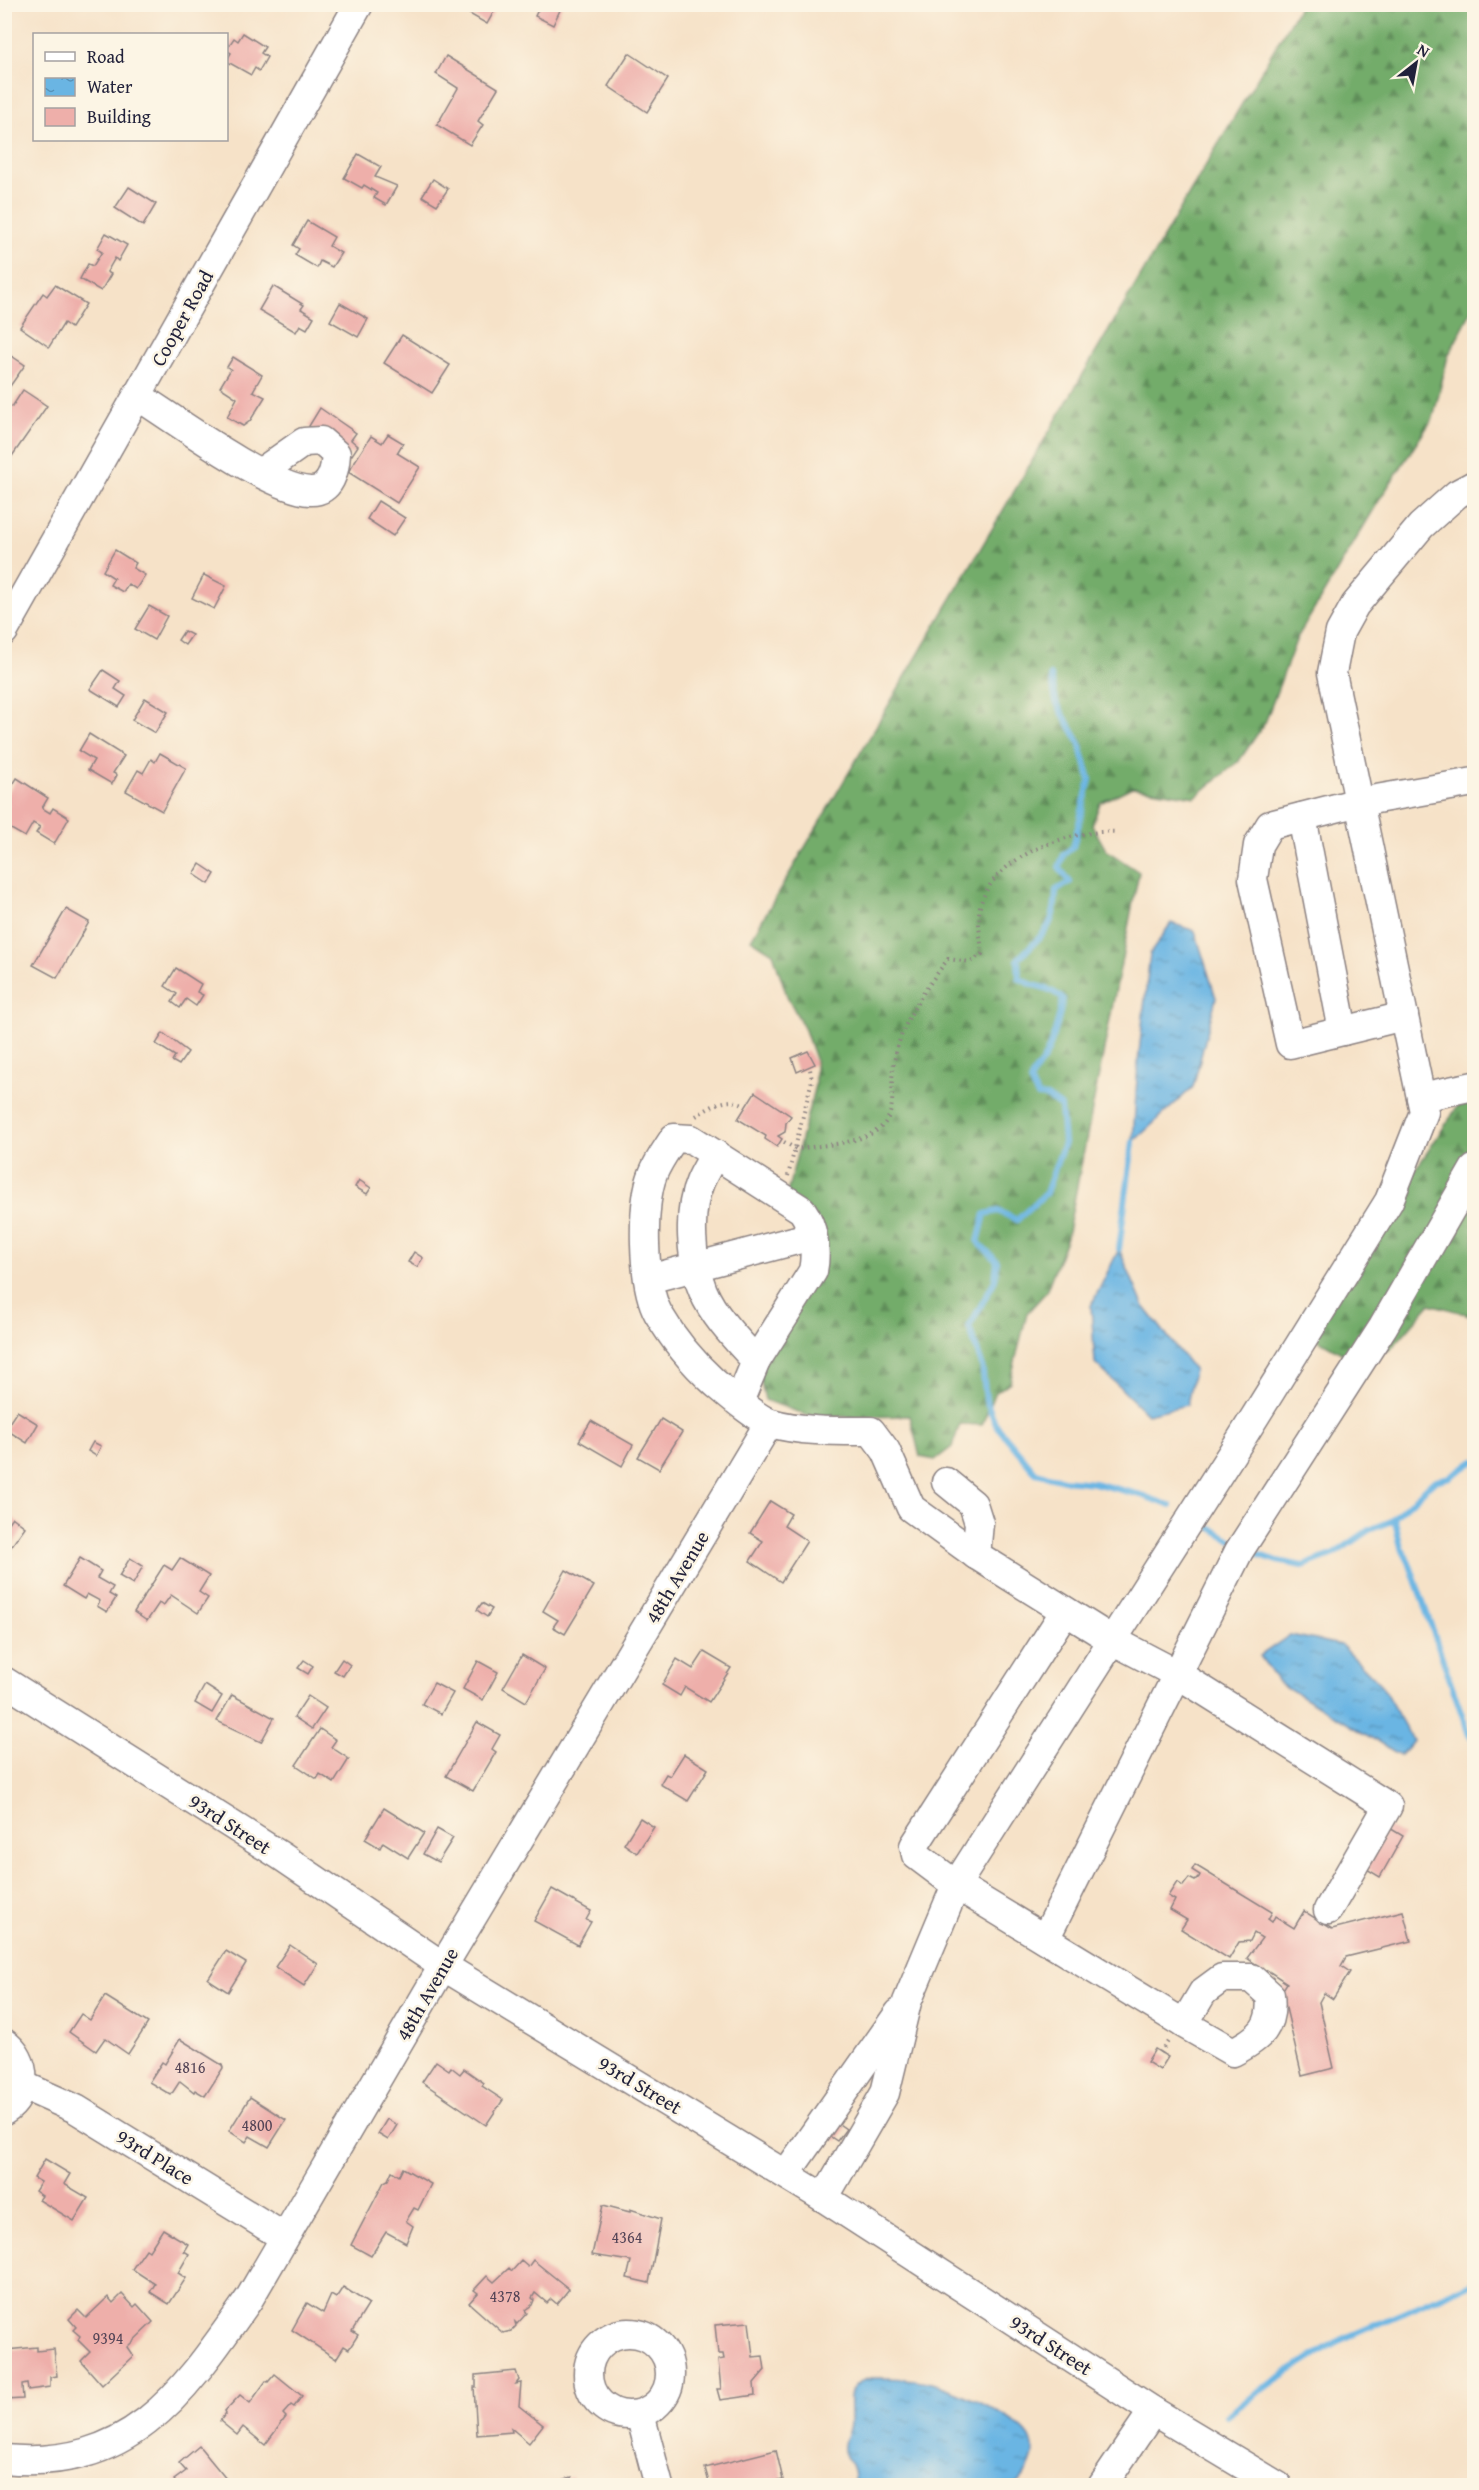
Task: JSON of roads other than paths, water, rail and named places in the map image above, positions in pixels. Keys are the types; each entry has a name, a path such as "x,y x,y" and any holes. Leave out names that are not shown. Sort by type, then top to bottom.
{"street":[{"name":"Cooper Road","path":"4,632 12,602 138,396 359,4"},
{"path":"138,396 260,473"},
{"path":"824,2198 885,2093 907,2002 956,1885 1389,1201 1424,1112 1332,673 1340,632 1355,605 1421,526 1457,495 1474,485"},
{"path":"1404,1016 1290,1044 1253,879 1258,845 1270,825 1359,801 1474,782"},
{"path":"1302,817 1343,1031"},
{"path":"1421,1097 1474,1086"},
{"path":"739,1402 756,1361 813,1271 816,1258 810,1220 802,1210 691,1139 674,1138 653,1175 646,1215 645,1262 657,1311 695,1365 739,1402 769,1423 832,1431 871,1431 886,1451 911,1508 976,1555 1065,1611 1112,1640 1179,1675 1388,1806 1328,1910"},
{"path":"715,1154 699,1184 692,1220 696,1267 704,1292 727,1328 756,1361"},
{"path":"1045,1939 1239,1551 1383,1327 1474,1169"},
{"path":"649,1280 812,1236"},
{"name":"48th Avenue","path":"4,2459 30,2462 84,2455 122,2439 168,2406 230,2326 249,2299 443,1966 769,1423"},
{"path":"946,1482 973,1504 979,1523 976,1555"},
{"path":"1065,1611 914,1846 916,1855 956,1885 1185,2024"},
{"name":"93rd Street","path":"4,1682 281,1856 443,1966 824,2198 1153,2411 1278,2486"},
{"path":"786,2175 907,2002"},
{"path":"4,2043 18,2058 22,2071 22,2085 17,2098 4,2111"},
{"name":"93rd Place","path":"22,2085 75,2109 284,2237"},
{"path":"1102,2486 1153,2411"},
{"path":"640,2414 659,2486"}],"water":[{"path":"1171,923 1195,931 1216,998 1193,1087 1133,1142 1138,1062 1150,954"},
{"path":"1119,1249 1143,1305 1194,1370 1187,1405 1147,1414 1095,1363 1091,1306"},
{"path":"1290,1635 1341,1645 1381,1685 1413,1741 1400,1755 1278,1682 1260,1656"},
{"path":"871,2378 908,2379 931,2383 955,2391 1001,2414 1025,2431 1031,2440 1033,2452 1027,2470 1015,2485 855,2485 853,2469 845,2454 844,2446 850,2427 850,2394 856,2384"}],"waterway":[{"path":"1051,676 1056,702 1079,742 1090,779 1073,847 1064,854 1059,867 1070,882 1056,890 1050,923 1041,936 1018,959 1019,978 1046,988 1063,999 1049,1049 1030,1082 1038,1096 1047,1097 1061,1107 1064,1143 1046,1193 1017,1220 998,1211 985,1214 978,1242 997,1261 995,1280 969,1327 982,1365 986,1400 996,1425 1036,1473 1064,1480 1094,1483 1141,1495 1171,1506"},
{"path":"1119,1249 1133,1142"},
{"path":"1248,1551 1277,1561 1303,1566 1334,1554 1369,1530 1389,1522 1434,1481 1450,1477 1474,1461"},
{"path":"1394,1518 1401,1547 1409,1562 1468,1732 1474,1741"},
{"path":"1199,1521 1233,1541"},
{"path":"1226,2416 1274,2381 1336,2342 1474,2282"}]}
